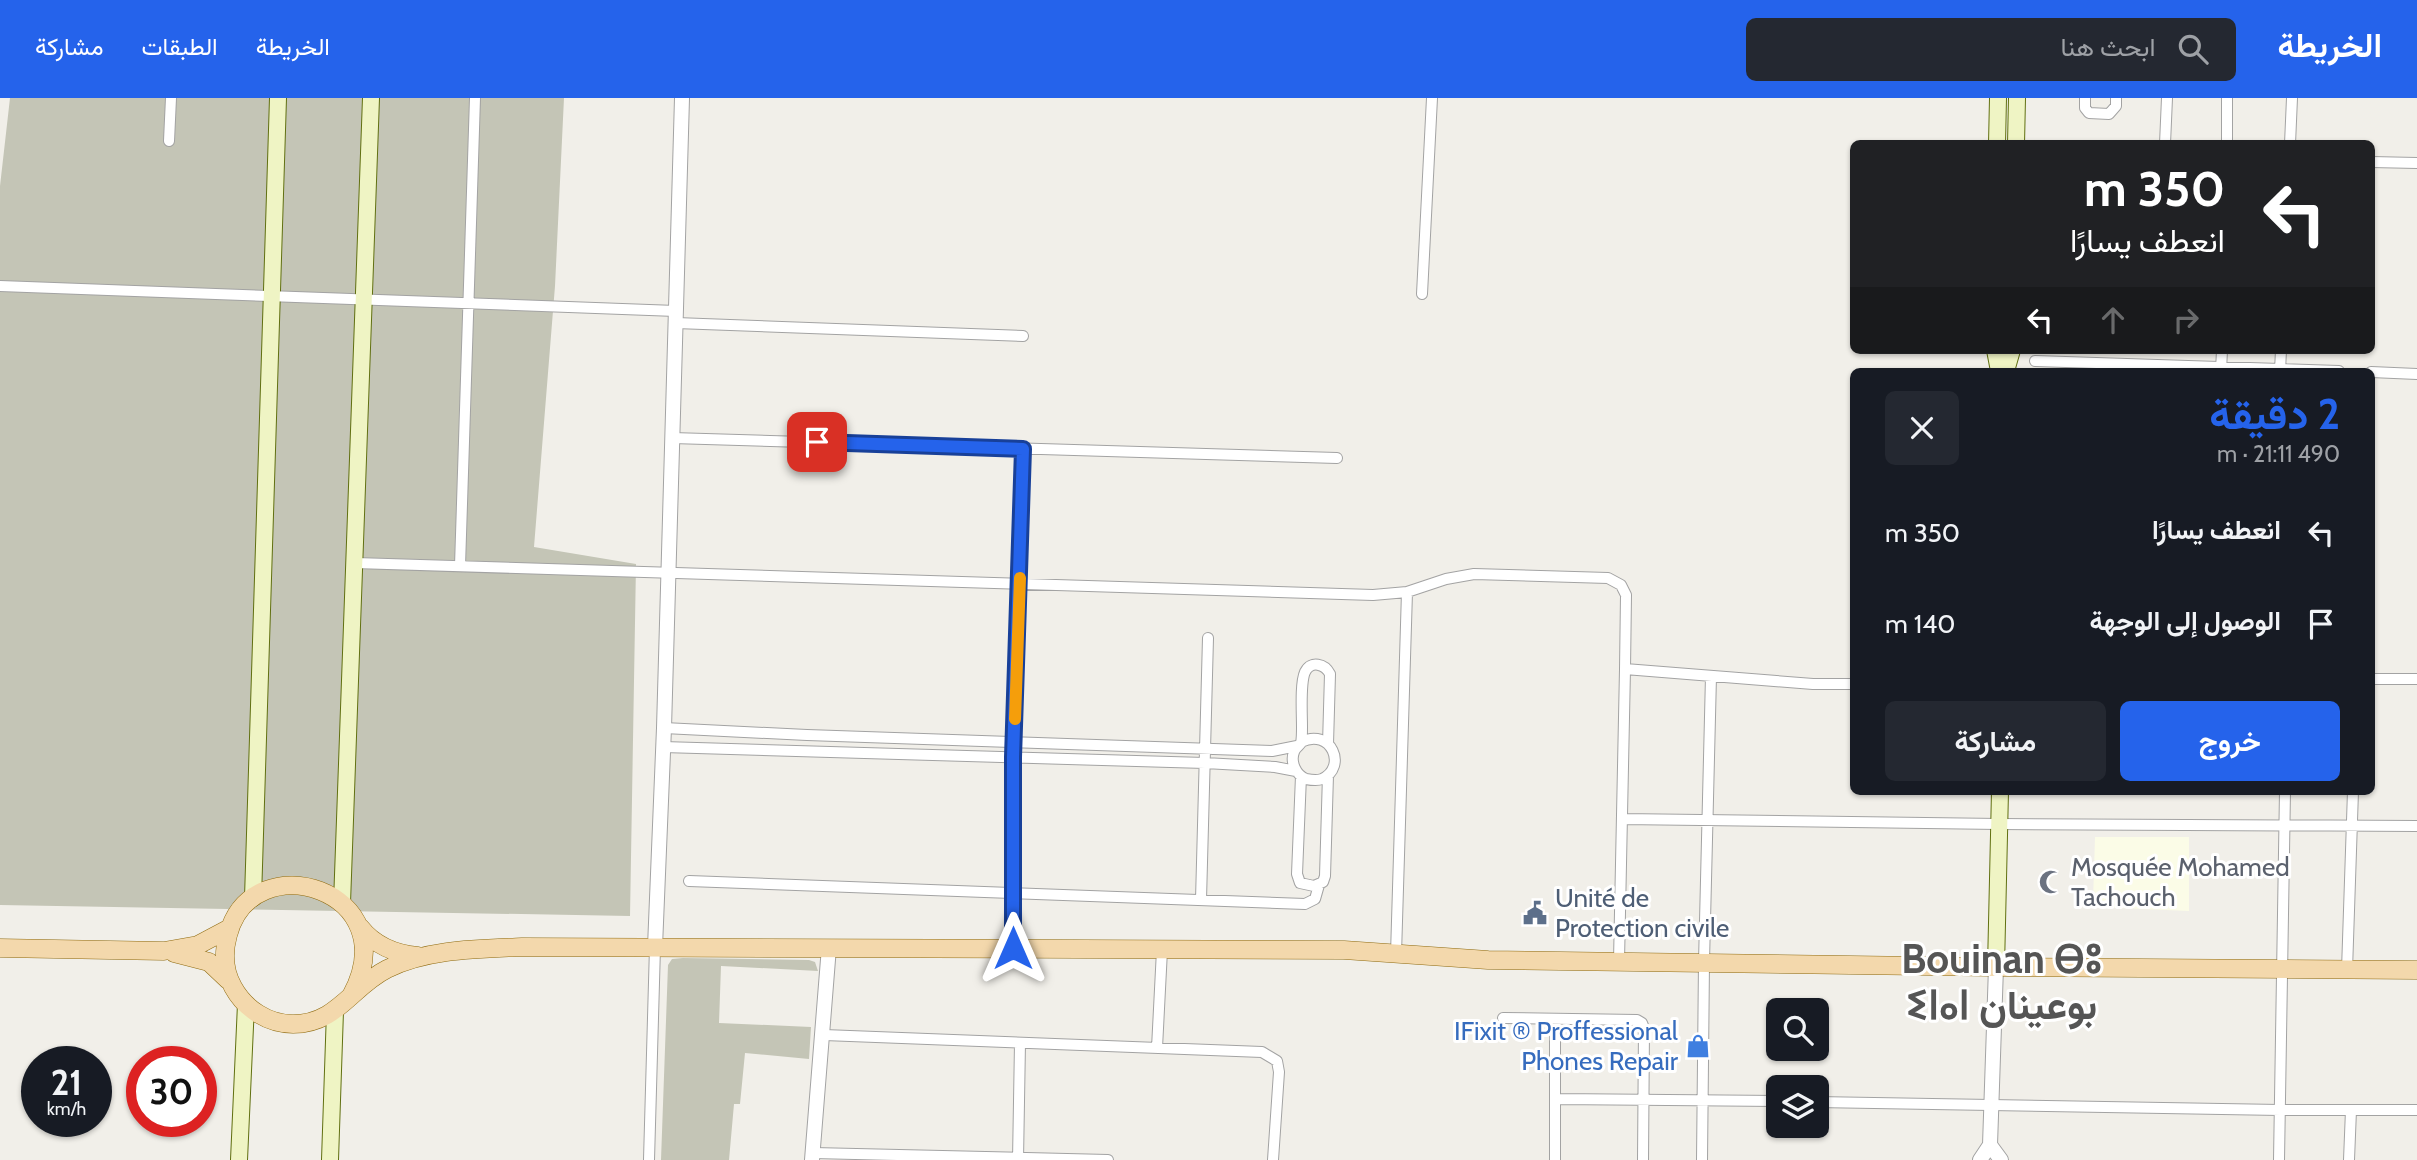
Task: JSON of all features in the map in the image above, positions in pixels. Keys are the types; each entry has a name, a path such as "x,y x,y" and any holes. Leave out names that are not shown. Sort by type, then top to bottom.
{"main road":[{"path":"253,898 278,98"},
{"path":"342,903 370,98"},
{"path":"1997,140 1998,98"},
{"path":"2016,140 2017,98"},
{"path":"1996,967 2000,795"},
{"path":"230,983 225,965 225,946 230,928 239,912 253,898 267,890 299,885 329,894 342,903 365,932 388,948 415,956 511,948 655,947 1345,950 1488,960 2417,970"},
{"path":"351,996 360,979 365,960 363,940 356,922"},
{"path":"0,948 164,951 198,945 230,928"},
{"path":"164,951 209,962 258,1014 289,1024 321,1019 386,970 429,956"},
{"path":"239,1160 246,1004"},
{"path":"330,1160 335,1011"}],"street":[{"path":"169,141 171,98"},
{"path":"460,566 475,98"},
{"path":"649,1160 673,438 681,98"},
{"path":"1422,294 1432,98"},
{"path":"2085,98 2085,108 2089,113 2109,114 2116,106 2116,98"},
{"path":"2165,140 2167,98"},
{"path":"2227,98 2227,140"},
{"path":"2290,140 2292,98"},
{"path":"2375,162 2417,163"},
{"path":"0,286 468,303 1023,336"},
{"path":"2035,361 2198,368"},
{"path":"2375,372 2417,374"},
{"path":"673,438 1337,458"},
{"path":"1013,948 1013,757 1023,449"},
{"path":"355,563 1356,595 1407,592 1446,579 1474,574 1613,579 1621,585 1626,595 1619,961"},
{"path":"1396,954 1407,592"},
{"path":"1201,900 1208,638"},
{"path":"1318,885 1305,886 1300,883 1297,874 1298,773 1293,758 1299,744 1304,674 1311,665 1324,666 1331,674 1328,744"},
{"path":"1625,669 1813,684 1850,684"},
{"path":"1702,1160 1711,676"},
{"path":"2375,679 2417,679"},
{"path":"664,728 1272,751 1315,738 1328,744 1335,762 1328,775 1325,876 1318,885 1315,899 1305,904 690,881"},
{"path":"806,752 807,735"},
{"path":"663,747 1205,763 1275,767 1315,780 1328,775"},
{"path":"2279,1160 2285,795"},
{"path":"2347,970 2353,795"},
{"path":"1622,819 1999,824 2417,825"},
{"path":"830,947 813,1156 1108,1160"},
{"path":"1157,1048 1163,950"},
{"path":"1980,1160 1990,1145 1996,967"},
{"path":"1503,1018 1637,1020 1642,1023 1643,1160"},
{"path":"1555,1020 1555,1160"},
{"path":"824,1035 1262,1052 1278,1061 1273,1160"},
{"path":"1018,1158 1020,1043"},
{"path":"1556,1099 1766,1101"},
{"path":"1829,1102 2417,1110"},
{"path":"2349,1160 2351,1110"},
{"path":"1990,1145 2001,1160"}],"shaded area":[{"path":"10,98 564,98 555,286 534,547 636,564 630,916 0,905 0,186"},
{"path":"2095,837 2189,837 2189,911 2095,907"},
{"path":"672,959 809,960 815,962 818,971 721,966 719,1023 811,1027 809,1059 745,1053 740,1104 734,1104 729,1160 661,1160 668,965"}],"slow traffic":[{"path":"1015,719 1020,578"}],"place":[{"name":"Mosquée Mohamed Tachouch","path":"2051,882"},
{"name":"Unité de Protection civile","path":"1535,913"},
{"name":"IFixit ® Proffessional Phones Repair","path":"1698,1046"}],"district":[{"name":"Bouinan ⴱⵓ ⵉⵏⴰⵏ بوعينان","path":"2002,982"}],"route":[{"path":"817,442 1023,449 1013,757 1013,948"}]}
